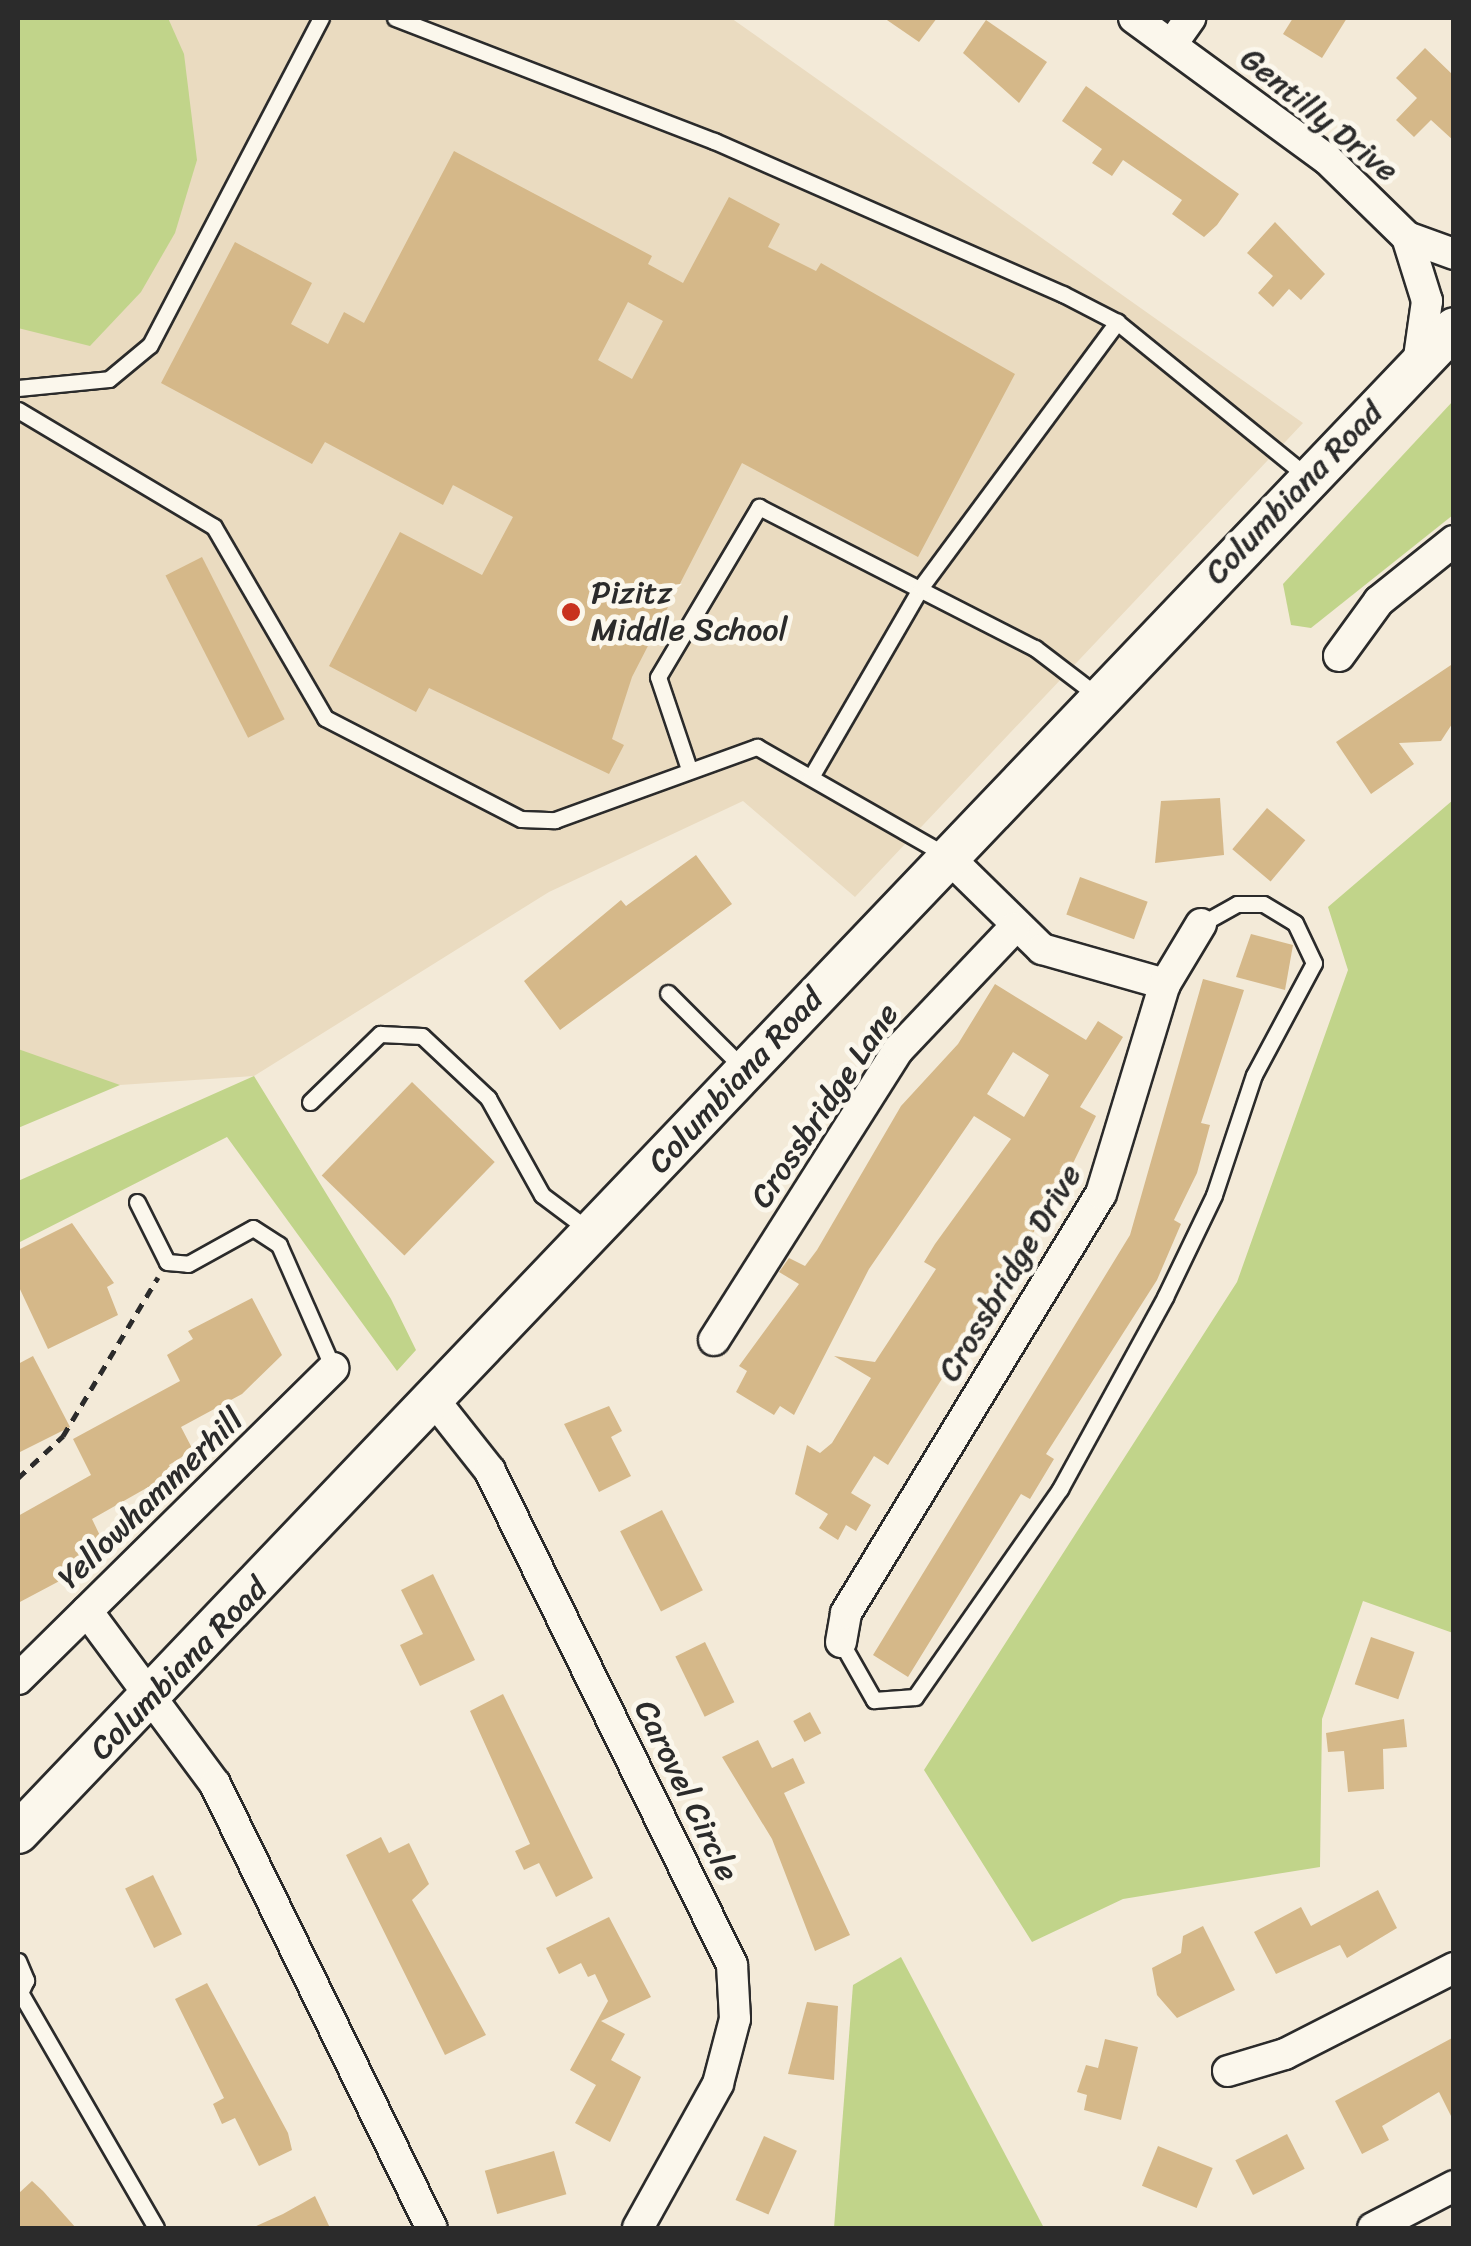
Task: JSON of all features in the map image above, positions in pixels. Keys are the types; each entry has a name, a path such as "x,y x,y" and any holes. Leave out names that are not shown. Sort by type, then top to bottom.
{"main road":[{"name":"Columbiana Road","path":"18,1833 156,1695 947,856 1454,328"}],"street":[{"name":"Gentilly Drive","path":"1134,18 1327,159 1406,238 1454,254"},
{"path":"1172,44 1190,18"},
{"name":"Gentilly Drive","path":"1406,238 1427,301 1418,364"},
{"path":"1339,656 1380,601 1454,541"},
{"path":"947,856 1014,928 1082,967 1164,984"},
{"name":"Crossbridge Drive","path":"842,1642 846,1613 1101,1194 1164,984 1201,924"},
{"name":"Crossbridge Lane","path":"714,1340 898,1049 1014,928"},
{"name":"Yellowhammerhill","path":"18,1680 333,1368"},
{"name":"Carovel Circle","path":"434,1400 490,1471 732,1964 736,2019 718,2084 638,2228"},
{"path":"87,1611 156,1695 215,1784 432,2228"},
{"path":"1228,2072 1285,2054 1454,1968"},
{"path":"1372,2228 1454,2186"}],"lane":[{"path":"18,388 110,379 150,346 321,18"},
{"path":"395,18 714,141 1116,322 1308,477"},
{"path":"812,778 921,587 1116,322"},
{"path":"18,410 214,528 325,718 538,823 756,747 947,856"},
{"path":"689,769 658,677 748,512 772,508 1034,648 1099,697"},
{"path":"842,1642 874,1700 915,1697 1060,1489 1165,1296 1214,1195 1254,1076 1314,963 1295,923 1263,904 1237,904 1201,924"},
{"path":"668,993 747,1071"},
{"path":"310,1102 380,1034 422,1036 488,1098 542,1194 594,1233"},
{"path":"137,1202 167,1262 188,1264 253,1228 279,1245 333,1368"},
{"path":"18,1960 19,1995 156,2228"}],"path":[{"path":"18,1478 63,1436 167,1262"}],"shaded area":[{"name":"Pizitz Middle School","path":"18,18 731,18 1303,423 855,897 743,801 549,892 254,1076 120,1085 18,1071"}],"green space":[{"path":"18,18 168,18 184,54 197,160 175,233 141,292 90,346 18,328"},
{"path":"1453,401 1453,515 1311,628 1291,625 1283,584"},
{"path":"1453,800 1453,1633 1363,1601 1322,1719 1320,1867 1123,1899 1032,1942 924,1770 1237,1282 1348,970 1328,907"},
{"path":"18,1049 120,1085 18,1128"},
{"path":"254,1076 391,1299 416,1350 397,1371 227,1137 18,1243 18,1181"},
{"path":"901,1957 1044,2228 834,2228 853,1985"}],"building":[{"path":"884,18 937,18 919,42"},
{"path":"1293,18 1347,18 1322,58 1283,34"},
{"path":"986,20 1047,62 1019,103 963,53"},
{"path":"1425,48 1454,76 1454,141 1431,120 1414,137 1396,120 1417,98 1396,78"},
{"path":"1086,86 1239,194 1204,237 1172,214 1182,200 1123,160 1112,176 1092,163 1102,149 1062,121"},
{"path":"454,151 652,256 648,264 683,283 729,197 780,224 768,247 816,271 821,263 1015,374 918,557 742,463 632,677 612,739 624,745 609,774 429,688 416,712 329,666 400,532 482,575 513,517 453,485 443,505 325,442 312,464 161,383 235,242 312,283 291,324 328,344 344,312 364,323","holes":["628,302 663,321 632,379 598,360"]},
{"path":"1275,222 1325,274 1301,300 1289,289 1273,307 1258,293 1273,276 1247,253"},
{"path":"202,557 285,719 248,738 165,576"},
{"path":"1454,663 1454,721 1441,741 1399,743 1414,764 1371,794 1336,742"},
{"path":"1220,798 1224,855 1155,863 1161,801"},
{"path":"1267,808 1305,840 1271,882 1232,849"},
{"path":"696,855 732,904 560,1030 524,981 621,900 626,906"},
{"path":"1080,877 1148,902 1134,939 1066,915"},
{"path":"1251,934 1293,945 1285,990 1236,977"},
{"path":"1203,979 1244,990 1201,1123 1210,1125 1197,1173 1174,1220 1181,1224 1157,1280 1046,1454 1054,1459 1030,1499 1021,1494 908,1677 873,1655 1130,1235"},
{"path":"995,984 1086,1040 1098,1021 1123,1037 1080,1107 1096,1116 1060,1190 888,1465 874,1456 851,1493 871,1505 856,1531 846,1525 838,1540 819,1528 828,1514 795,1494 807,1445 820,1453 832,1443 871,1378 834,1356 875,1362 936,1269 924,1262 1011,1139 974,1116 869,1269 794,1415 780,1406 774,1415 736,1392 747,1371 739,1366 799,1284 779,1272 789,1258 805,1266 901,1106 958,1044","holes":["1013,1052 1049,1075 1024,1117 987,1094"]},
{"path":"412,1082 495,1162 404,1255 322,1176"},
{"path":"72,1223 114,1283 107,1287 118,1315 48,1349 18,1285 18,1250"},
{"path":"252,1298 282,1355 242,1394 181,1427 193,1450 169,1465 173,1473 92,1519 104,1544 80,1559 84,1568 18,1603 18,1516 91,1475 73,1439 180,1381 167,1355 193,1339 188,1331"},
{"path":"33,1356 70,1427 18,1453 18,1364"},
{"path":"609,1406 622,1431 611,1437 631,1476 599,1492 564,1424"},
{"path":"662,1510 703,1590 661,1612 620,1531"},
{"path":"433,1574 475,1660 420,1686 400,1645 423,1634 401,1590"},
{"path":"1371,1637 1414,1652 1398,1699 1355,1684"},
{"path":"705,1642 734,1702 705,1717 675,1656"},
{"path":"503,1694 593,1878 556,1897 539,1863 524,1870 515,1851 530,1844 470,1711"},
{"path":"810,1712 821,1733 804,1742 793,1721"},
{"path":"1404,1719 1407,1747 1383,1749 1384,1789 1348,1792 1344,1751 1328,1752 1326,1733"},
{"path":"758,1740 772,1768 793,1758 805,1783 784,1793 850,1935 815,1951 772,1839 722,1757"},
{"path":"381,1837 389,1853 409,1843 429,1884 412,1900 486,2035 445,2055 346,1855"},
{"path":"153,1875 182,1934 154,1948 125,1889"},
{"path":"1378,1890 1397,1928 1347,1958 1340,1945 1276,1974 1254,1932 1301,1907 1311,1926"},
{"path":"609,1917 651,1997 601,2021 625,2034 611,2060 641,2077 610,2142 575,2123 596,2085 570,2070 608,2001 595,1974 588,1977 581,1963 559,1974 546,1948"},
{"path":"1203,1926 1235,1990 1177,2018 1157,1995 1152,1968 1181,1953 1183,1936"},
{"path":"207,1983 288,2133 292,2150 259,2166 235,2118 222,2124 213,2104 224,2098 175,1999"},
{"path":"807,2002 838,2006 834,2080 788,2074"},
{"path":"1454,2037 1454,2122 1439,2092 1382,2126 1389,2140 1362,2154 1335,2101"},
{"path":"1105,2039 1138,2047 1121,2120 1084,2110 1087,2095 1077,2092 1086,2065 1098,2068"},
{"path":"1287,2134 1305,2169 1253,2195 1235,2160"},
{"path":"764,2136 797,2151 768,2215 736,2200"},
{"path":"1158,2146 1213,2168 1197,2208 1142,2186"},
{"path":"554,2151 566,2194 497,2214 485,2171"},
{"path":"32,2181 76,2228 18,2228 18,2194"},
{"path":"315,2196 330,2228 252,2228 283,2214"}],"place":[{"name":"Pizitz Middle School","path":"571,612"}]}
